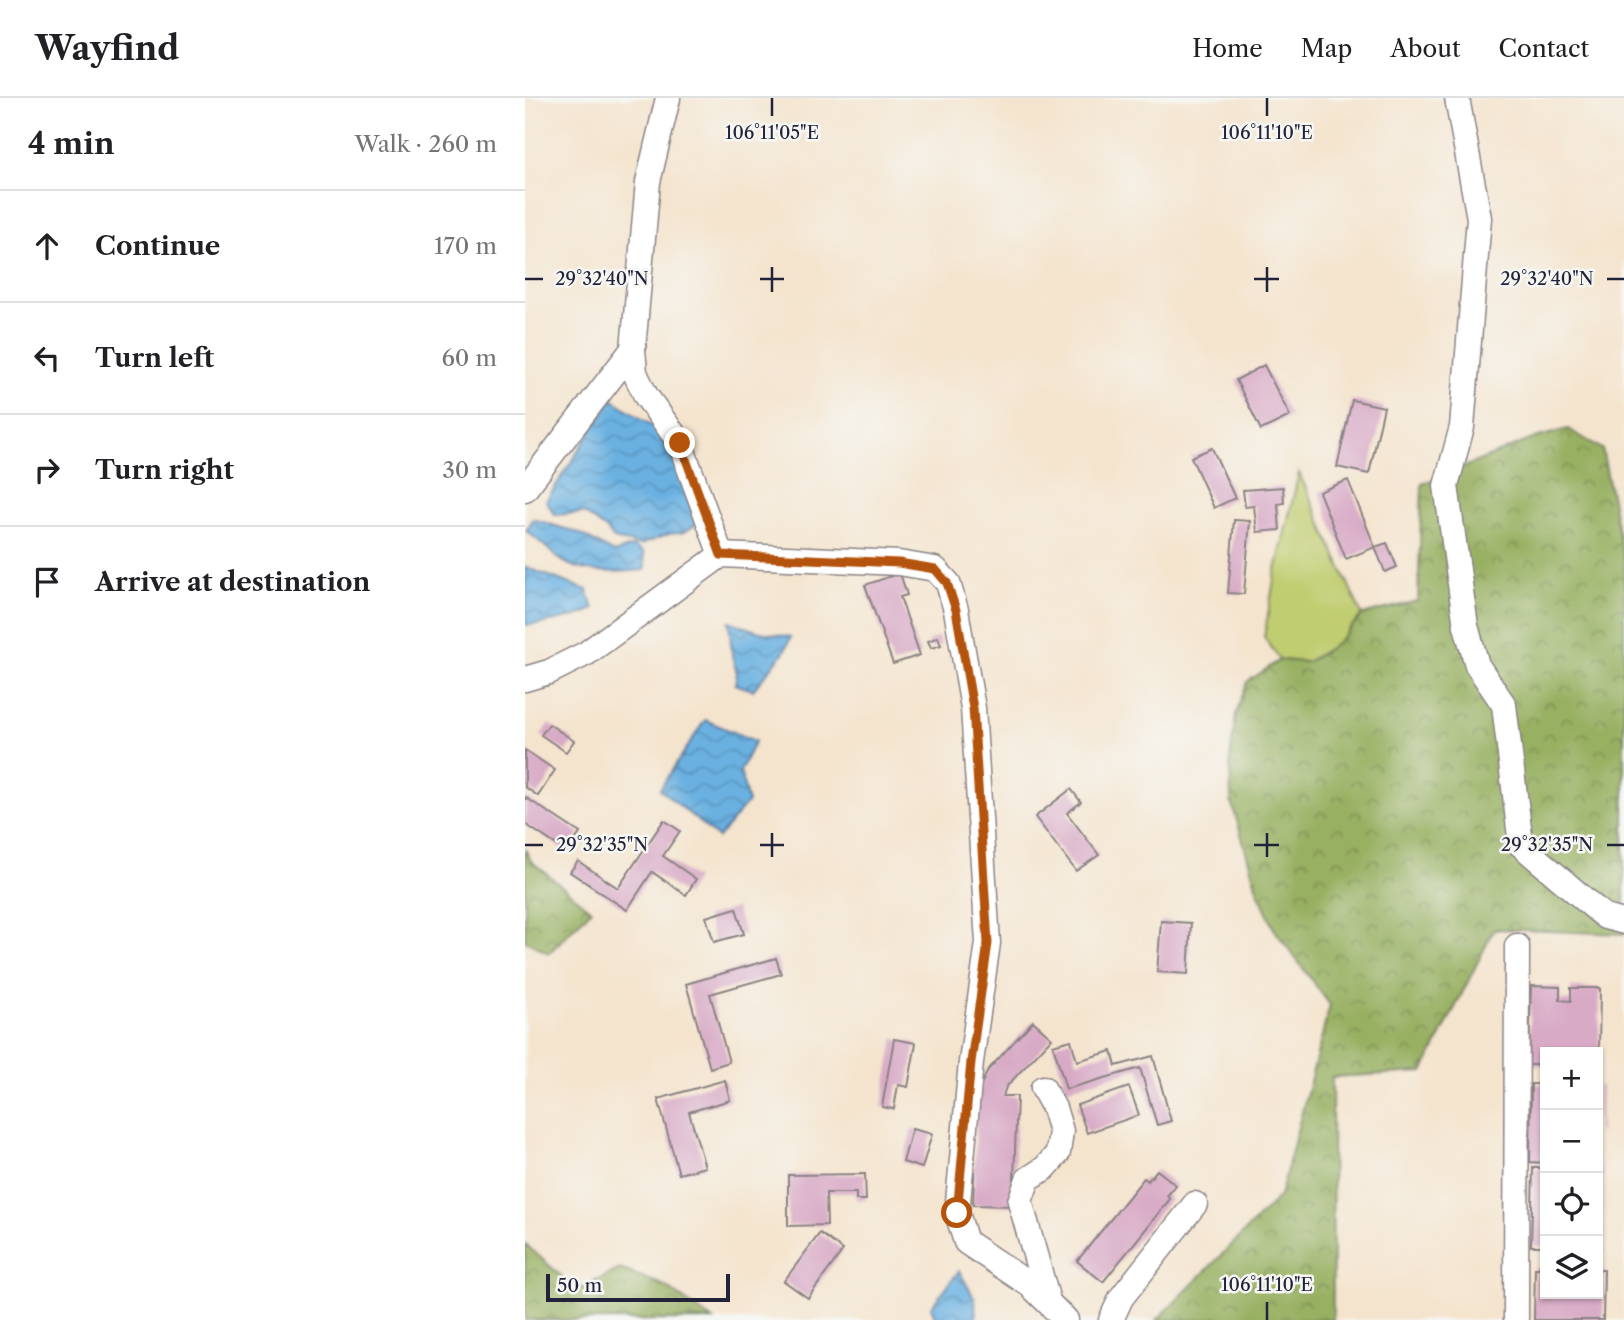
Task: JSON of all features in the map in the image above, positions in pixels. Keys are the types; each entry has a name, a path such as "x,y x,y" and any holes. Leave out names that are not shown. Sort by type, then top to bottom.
{"street":[{"path":"668,98 648,182 633,349 635,373 646,396 680,443 721,555"},
{"path":"1457,98 1479,218 1462,427 1446,486 1466,626 1477,665 1504,705 1521,845 1605,917 1624,922"},
{"path":"525,489 633,349"},
{"path":"525,679 549,672 587,653 721,555 899,563 935,569 947,583 956,610 973,708 988,943 971,1062 957,1213 966,1242 1030,1284 1066,1320"},
{"path":"1516,1320 1517,946"},
{"path":"1043,1088 1054,1108 1061,1131 1058,1153 1045,1168 1028,1179 1020,1201 1048,1301"},
{"path":"1111,1320 1121,1298 1195,1204"}],"green space":[{"path":"1568,429 1602,449 1624,560 1624,934 1494,929 1423,1072 1332,1077 1333,1320 1157,1320 1280,1196 1330,1005 1274,929 1257,889 1231,800 1230,759 1236,714 1247,682 1280,660 1307,662 1336,644 1362,615 1418,601 1422,484 1535,438"},
{"path":"1299,473 1362,615 1336,644 1307,662 1280,660 1264,637 1275,574"},
{"path":"525,849 531,861 591,910 549,953 525,941"},
{"path":"525,1244 577,1290 620,1269 663,1285 713,1320 525,1320"}],"water":[{"path":"612,399 654,427 673,450 701,521 685,532 669,534 641,545 614,539 607,530 584,513 555,515 546,501"},
{"path":"533,519 579,533 614,553 633,546 644,553 645,570 603,572 572,566 526,531"},
{"path":"525,567 587,590 594,609 561,620 526,625"},
{"path":"729,621 760,632 791,637 784,652 753,690 735,684 737,673 732,655"},
{"path":"705,720 755,741 740,771 748,802 718,838 660,789"},
{"path":"959,1271 975,1299 976,1320 936,1320 931,1307"}],"building":[{"path":"1264,365 1290,416 1261,430 1236,380"},
{"path":"1352,400 1384,407 1369,474 1337,467"},
{"path":"1212,448 1235,498 1214,508 1191,457"},
{"path":"1348,480 1375,547 1346,559 1319,492"},
{"path":"1283,487 1284,503 1278,504 1280,530 1257,532 1254,506 1245,507 1243,490"},
{"path":"1234,520 1250,521 1244,594 1228,593"},
{"path":"1387,543 1397,567 1385,572 1375,547"},
{"path":"900,573 907,595 900,597 920,655 893,664 865,585"},
{"path":"938,637 941,645 931,648 928,641"},
{"path":"549,724 574,741 566,752 541,735"},
{"path":"525,750 555,770 538,796 525,787"},
{"path":"1071,789 1081,802 1067,813 1099,855 1076,871 1035,817"},
{"path":"525,797 580,833 567,852 525,824"},
{"path":"664,820 680,831 663,856 696,879 686,895 652,872 627,910 570,872 578,861 618,888"},
{"path":"736,908 744,934 714,942 706,917"},
{"path":"1161,921 1191,923 1188,974 1157,972"},
{"path":"776,958 781,974 710,994 729,1062 710,1068 686,984"},
{"path":"1531,986 1560,987 1560,1000 1571,1001 1571,988 1600,988 1599,1047 1540,1047 1540,1065 1529,1065"},
{"path":"1033,1021 1052,1038 1006,1087 1003,1096 1017,1096 1013,1206 973,1205 977,1094 988,1070"},
{"path":"894,1039 916,1043 908,1087 898,1085 894,1109 882,1107"},
{"path":"1071,1040 1077,1061 1112,1051 1116,1066 1153,1056 1171,1121 1157,1125 1140,1068 1066,1089 1053,1045"},
{"path":"725,1080 730,1100 689,1112 705,1167 679,1174 658,1099"},
{"path":"1531,1084 1540,1084 1540,1163 1530,1162"},
{"path":"1129,1087 1139,1115 1087,1133 1077,1105"},
{"path":"912,1129 932,1134 922,1168 903,1162"},
{"path":"1533,1168 1540,1168 1540,1246 1531,1246"},
{"path":"1157,1170 1176,1185 1167,1196 1170,1199 1103,1282 1077,1261 1144,1178 1148,1181"},
{"path":"865,1174 866,1200 856,1200 856,1193 826,1193 827,1225 788,1226 788,1175"},
{"path":"820,1233 843,1250 808,1298 784,1281"},
{"path":"1535,1268 1540,1268 1540,1299 1603,1299 1604,1270 1603,1320 1534,1320"}],"route":[{"path":"680,443 721,555 899,563 935,569 947,583 956,610 973,708 988,943 971,1062 957,1213"}]}
